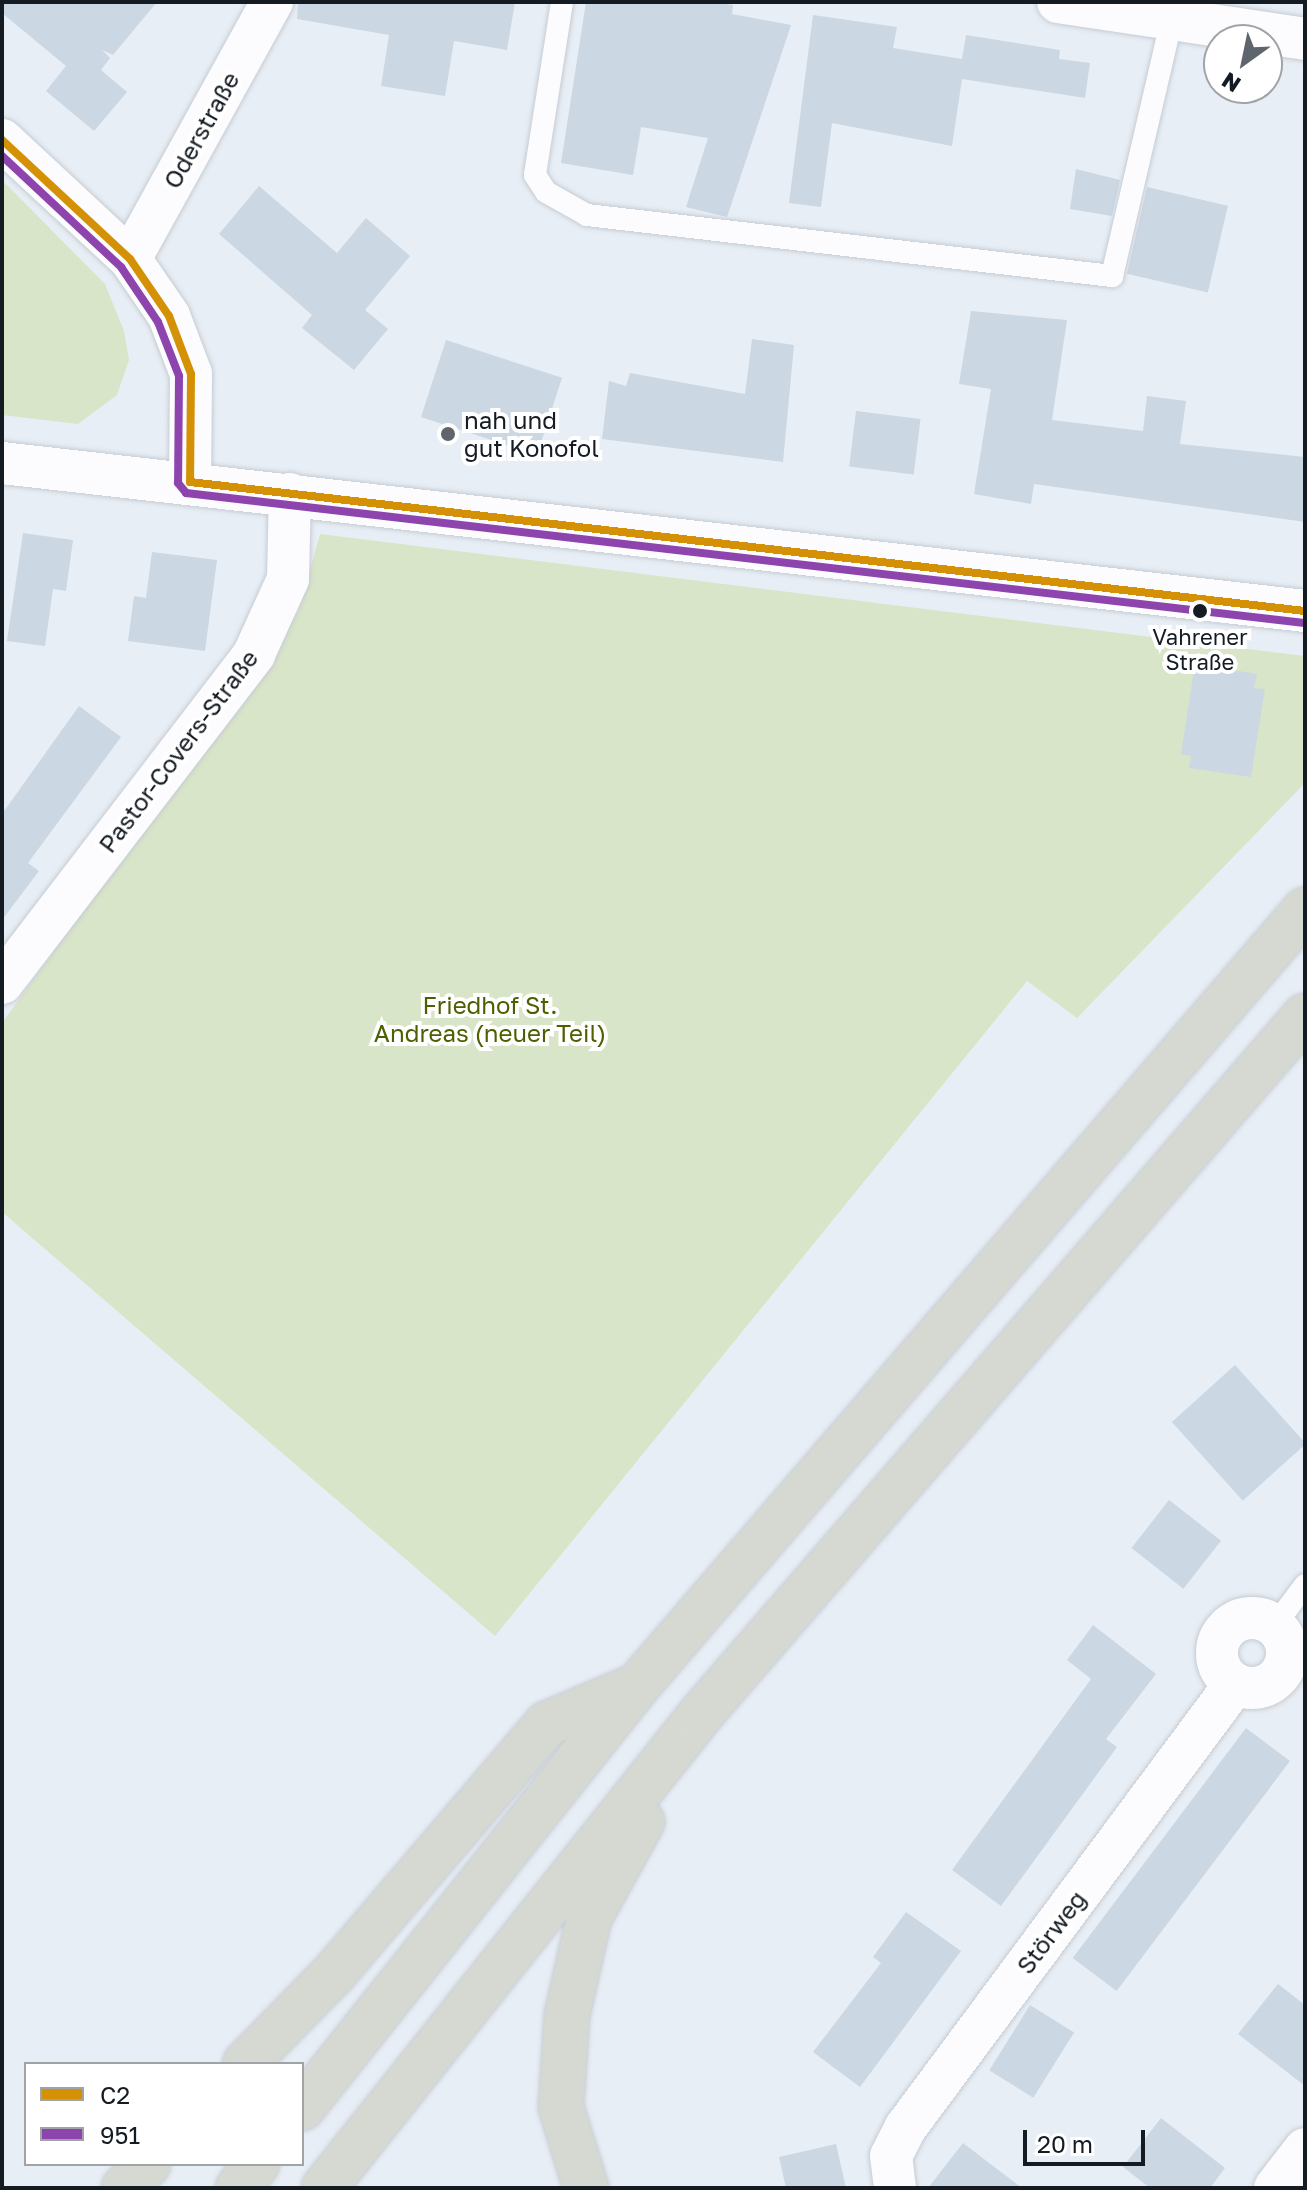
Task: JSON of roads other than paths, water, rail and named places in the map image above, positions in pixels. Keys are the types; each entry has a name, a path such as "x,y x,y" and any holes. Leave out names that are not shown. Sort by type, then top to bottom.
{"highway":[{"path":"304,2105 638,1685 1305,910"},
{"path":"324,2188 701,1714 1305,1016"},
{"path":"247,2062 335,1972 547,1724 638,1685"},
{"path":"586,2188 561,2107 567,2015 589,1918 701,1714"},
{"path":"124,2188 146,2166"},
{"path":"238,2188 255,2166"}],"street":[{"name":"Oderstraße","path":"130,259 272,2"},
{"path":"1058,2 1305,39"},
{"path":"2,140 130,259 169,316 191,374 190,482"},
{"path":"2,463 1305,611"},
{"name":"Pastor-Covers-Straße","path":"2,983 254,654 288,579 290,494"},
{"name":"Störweg","path":"895,2188 891,2156 906,2127 1235,1684 1218,1661 1222,1633 1237,1620 1275,1625"},
{"path":"1275,2188 1305,2149"}],"lane":[{"path":"562,2 535,175 546,192 587,215 1112,276 1172,19"},
{"path":"1275,1625 1305,1585"}],"place":[{"name":"nah und gut Konofol","path":"448,434"},
{"name":"Vahrener Straße","path":"1200,611"}],"park label":[{"name":"Friedhof St. Andreas (neuer Teil)","path":"490,1019"}]}
